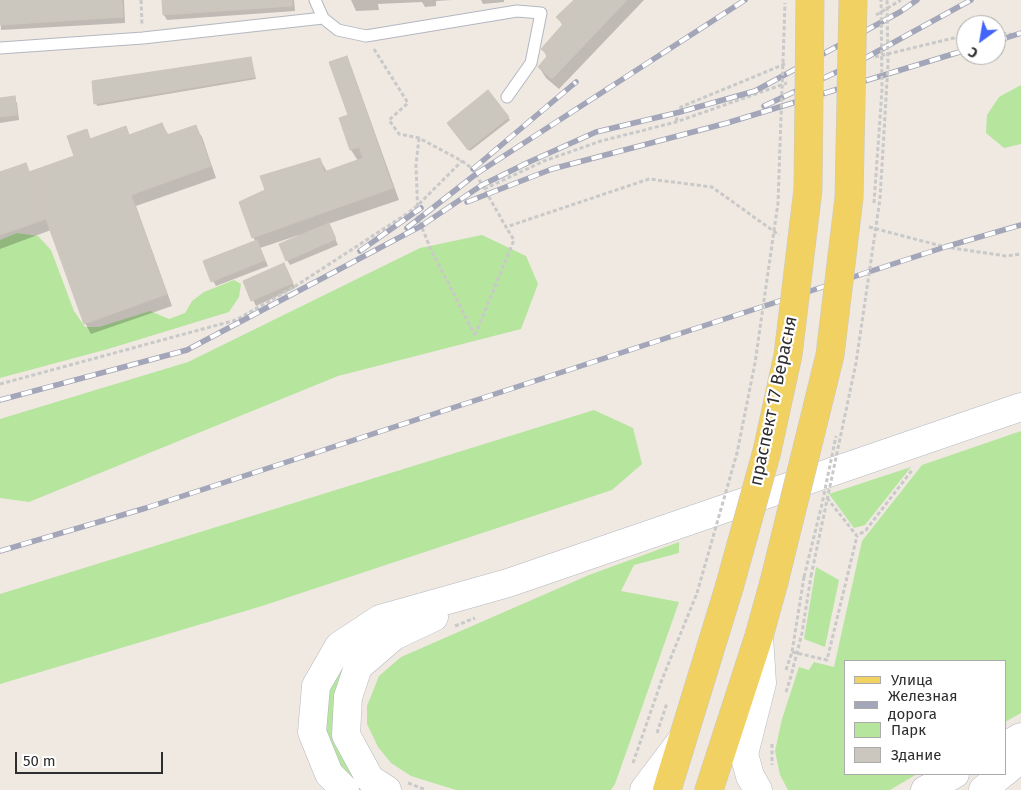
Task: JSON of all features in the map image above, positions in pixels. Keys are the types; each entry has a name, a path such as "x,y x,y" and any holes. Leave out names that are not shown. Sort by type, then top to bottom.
{"main road":[{"name":"праспект 17 Верасня","path":"667,790 729,588 767,451 788,355 808,189 810,0"},
{"path":"709,790 759,636 830,355 849,198 852,0"},
{"path":"345,790 329,774 312,732 316,686 339,646 380,618 508,583 1021,407"},
{"path":"394,785 370,779 346,735 348,697 358,667 394,636 508,583"},
{"path":"759,636 762,683 744,754 750,776 767,781"},
{"path":"1006,745 1021,737"},
{"path":"644,790 682,740"},
{"path":"1006,770 1021,758"},
{"path":"925,790 953,775"},
{"path":"983,790 1001,775"}],"lane":[{"path":"315,0 323,18 338,30 366,36 518,5 541,13 531,63 507,97"},
{"path":"0,48 143,38 323,18"}],"path":[{"path":"141,0 143,38"},
{"path":"633,764 661,682 697,593 737,453 755,363 778,203 785,0"},
{"path":"1006,34 1021,36"},
{"path":"366,36 408,103 389,120 399,134 419,138 473,169 514,240 475,335 432,252 418,218 416,165 419,138"},
{"path":"867,59 956,37"},
{"path":"484,189 544,161 601,141 676,122 793,80"},
{"path":"0,384 236,320 294,287 418,205 462,161"},
{"path":"506,227 649,179 712,187 781,238 783,230"},
{"path":"862,225 945,247 1006,256 1021,254"},
{"path":"792,652 826,660 857,536 866,530 919,463"},
{"path":"831,488 822,491 857,536"},
{"path":"711,529 721,526"},
{"path":"785,693 797,654 811,576"},
{"path":"448,630 484,615"},
{"path":"767,781 772,766 773,735"},
{"path":"394,785 426,790"}],"green space":[{"path":"1021,85 1021,144 1004,148 986,133 987,115 999,97"},
{"path":"17,233 38,236 51,250 74,311 85,327 99,327 150,311 169,319 185,313 192,301 204,292 234,280 241,284 239,297 229,312 108,349 0,378 0,240"},
{"path":"482,235 526,256 538,284 521,329 338,376 29,502 0,498 0,419 188,362 420,248"},
{"path":"594,410 633,428 642,464 612,490 262,606 0,684 0,594"},
{"path":"1021,431 1021,713 1006,721 1006,660 844,660 844,775 915,775 890,790 788,790 780,775 775,751 782,719 799,667 809,670 814,662 834,667 862,541 922,465"},
{"path":"911,467 865,525 854,528 829,494"},
{"path":"679,542 679,553 634,565 621,591 679,602 615,784 611,790 456,790 411,776 391,763 378,747 367,724 367,706 379,676 401,657 589,575"},
{"path":"816,567 839,580 825,647 804,639"},
{"path":"380,627 339,688 376,790 357,790 346,781 323,736 324,697 343,655"}],"building":[{"path":"0,0 122,0 123,17 0,25"},
{"path":"162,0 292,0 292,6 163,15"},
{"path":"574,0 627,0 552,79 538,67 548,55 541,49 563,24 556,17"},
{"path":"347,56 393,188 252,238 239,202 265,190 260,176 320,158 324,172 363,158 359,147 350,150 339,118 348,115 329,62"},
{"path":"251,57 255,77 94,104 92,81"},
{"path":"488,90 509,117 468,150 447,123"},
{"path":"15,96 17,115 0,117 0,98"},
{"path":"162,123 167,135 196,125 211,166 131,195 167,294 84,324 29,172 74,156 67,136 87,129 90,139 126,126 129,135"},
{"path":"26,163 46,219 0,235 0,172"},
{"path":"329,223 336,239 286,261 279,244"},
{"path":"257,240 265,260 211,282 203,261"},
{"path":"284,263 293,283 251,301 243,281"}],"railway":[{"path":"407,228 476,174 745,0"},
{"path":"0,400 187,350 421,226 482,185 529,162 596,132 680,112 755,91 900,12 917,0"},
{"path":"764,106 858,62 971,0"},
{"path":"1006,38 1021,33"},
{"path":"467,202 552,169 727,123 956,53"},
{"path":"473,169 576,82"},
{"path":"360,251 421,208"},
{"path":"0,551 146,508 945,247 1021,225"}]}
